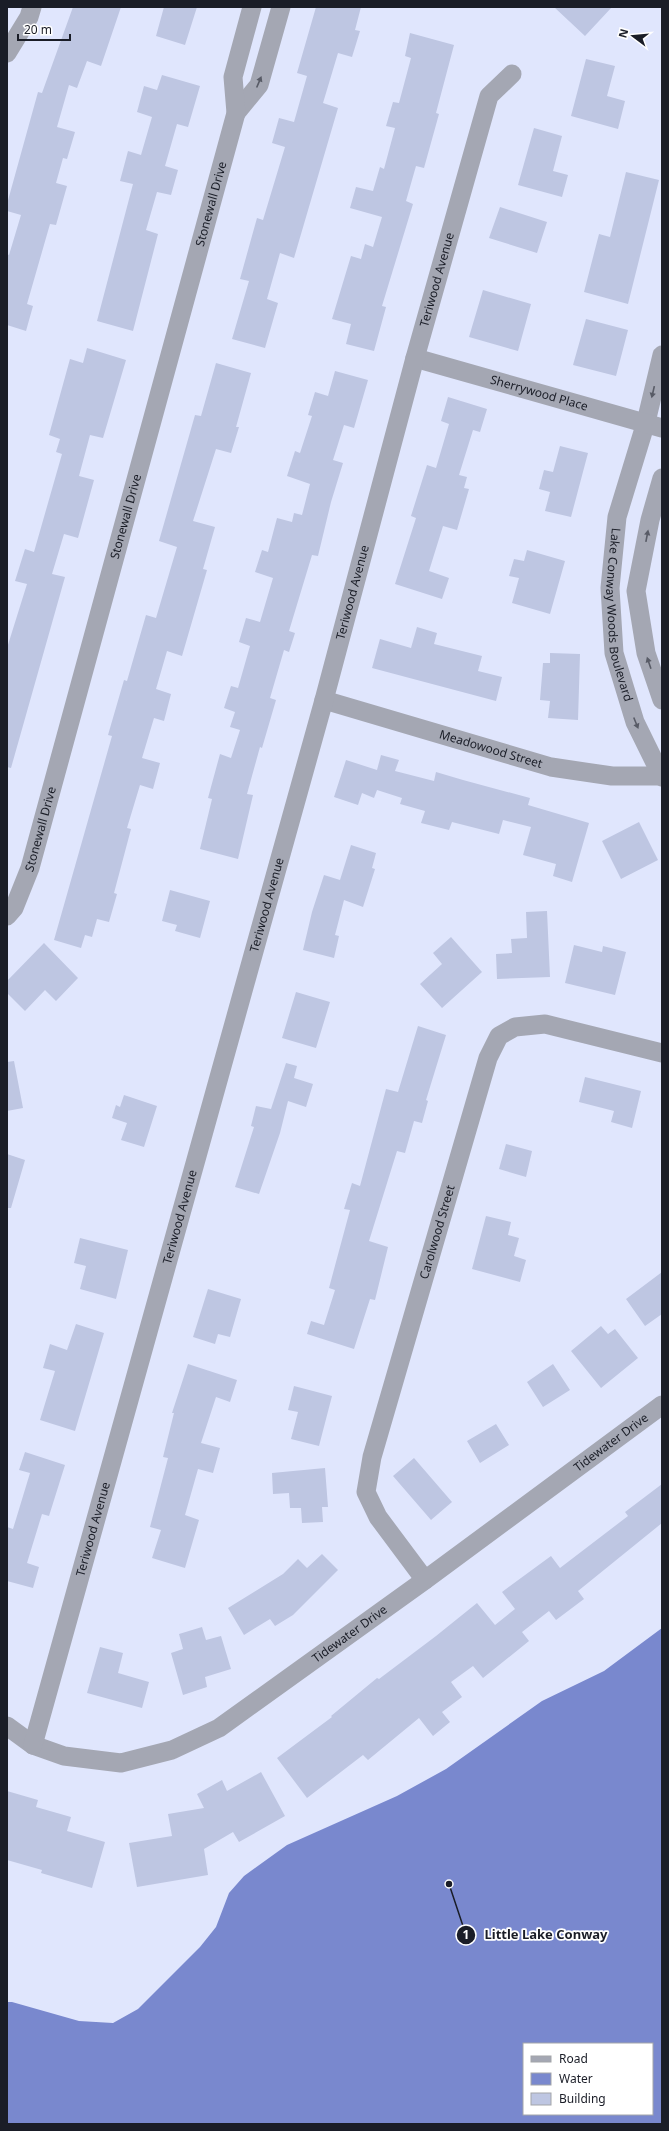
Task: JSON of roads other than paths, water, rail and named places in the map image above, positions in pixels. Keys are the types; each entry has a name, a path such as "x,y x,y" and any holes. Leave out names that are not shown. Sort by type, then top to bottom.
{"street":[{"path":"7,46 29,17 32,7"},
{"name":"Stonewall Drive","path":"7,916 14,908 30,868 236,113 233,77 252,7"},
{"name":"Stonewall Drive","path":"236,113 259,85 281,7"},
{"name":"Teriwood Avenue","path":"33,1745 324,700 415,358 489,96 512,74"},
{"name":"Lake Conway Woods Boulevard","path":"662,354 654,425 617,517 610,588 614,653 635,722 662,777"},
{"name":"Sherrywood Place","path":"415,358 654,425"},
{"name":"Lake Conway Woods Boulevard","path":"662,478 650,520 636,591 646,653 662,700"},
{"name":"Meadowood Street","path":"324,700 551,767 612,776 662,777"},
{"name":"Carolwood Street","path":"425,1580 378,1517 366,1492 372,1457 488,1058 499,1036 515,1027 545,1024 662,1053"},
{"name":"Tidewater Drive","path":"7,1726 33,1745 64,1756 121,1763 172,1750 219,1728 425,1580 662,1404"}],"water":[{"path":"662,1628 662,2124 7,2124 7,2002 12,2002 79,2021 113,2023 138,2009 200,1947 216,1927 229,1893 244,1876 287,1845 397,1796 446,1769 542,1701 604,1671"}],"place":[{"name":"Little Lake Conway","path":"449,1884"}]}
